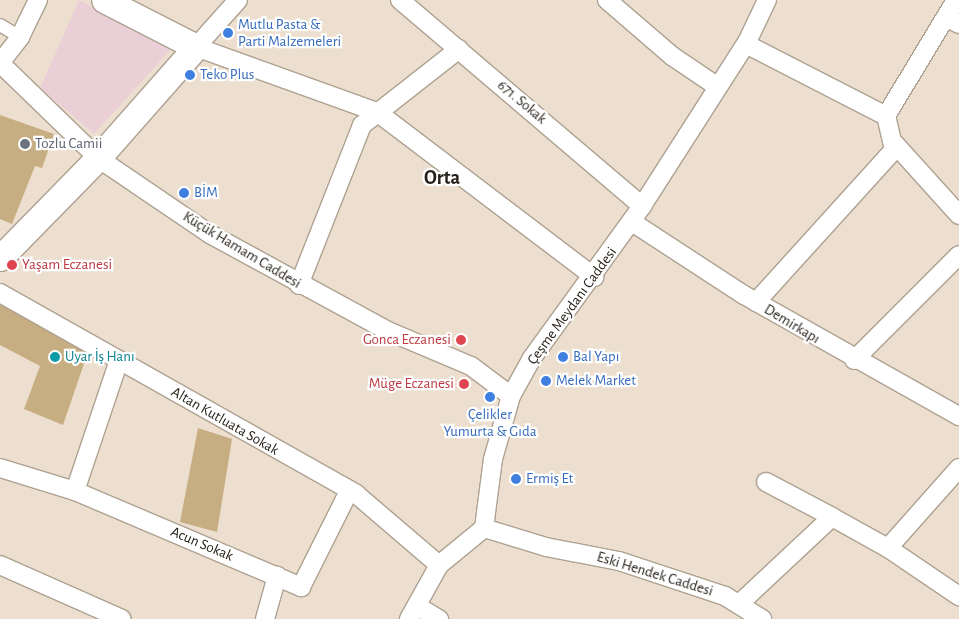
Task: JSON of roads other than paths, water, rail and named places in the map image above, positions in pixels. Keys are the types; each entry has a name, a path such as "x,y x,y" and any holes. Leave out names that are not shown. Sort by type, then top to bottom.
{"main road":[{"path":"0,258 98,158 196,47 104,0"}],"street":[{"name":"Küçük Hamam Caddesi","path":"38,0 20,37 0,63 98,158 210,234 298,284 388,331 471,366 511,396"},
{"path":"238,0 196,47 377,112 594,277"},
{"name":"671. Sokak","path":"400,0 642,206"},
{"path":"607,0 672,56 718,87"},
{"name":"Çeşme Meydanı Caddesi","path":"484,528 492,459 511,396 532,358 594,277 632,222 746,44 767,0"},
{"path":"886,116 952,21 956,0"},
{"path":"0,25 20,37"},
{"path":"746,44 886,116 894,143 894,150 873,176 756,302"},
{"path":"298,284 362,125 459,49"},
{"path":"894,143 959,215"},
{"name":"Demirkapı","path":"632,222 756,302 854,360 959,416"},
{"path":"854,360 959,255"},
{"name":"Altan Kutluata Sokak","path":"0,293 350,490 439,564"},
{"path":"75,491 119,360"},
{"name":"Acun Sokak","path":"0,468 75,491 301,587 350,490"},
{"path":"888,548 959,468"},
{"path":"766,482 888,548 959,596"},
{"path":"739,604 832,517"},
{"path":"439,619 413,612 439,564 484,528"},
{"name":"Eski Hendek Caddesi","path":"484,528 546,546 619,561 725,596 762,619"},
{"path":"0,565 122,619"},
{"path":"265,619 277,576"}],"place":[{"name":"Mutlu Pasta & Parti Malzemeleri","path":"228,33"},
{"name":"Teko Plus","path":"190,75"},
{"name":"Tozlu Camii","path":"25,144"},
{"name":"BİM","path":"184,193"},
{"name":"Yaşam Eczanesi","path":"12,265"},
{"name":"Gonca Eczanesi","path":"461,340"},
{"name":"Uyar İş Hanı","path":"55,357"},
{"name":"Bal Yapı","path":"563,357"},
{"name":"Melek Market","path":"546,381"},
{"name":"Müge Eczanesi","path":"464,384"},
{"name":"Çelikler Yumurta & Gıda","path":"490,397"},
{"name":"Ermiş Et","path":"516,479"}],"district":[{"name":"Orta","path":"442,178"}]}
